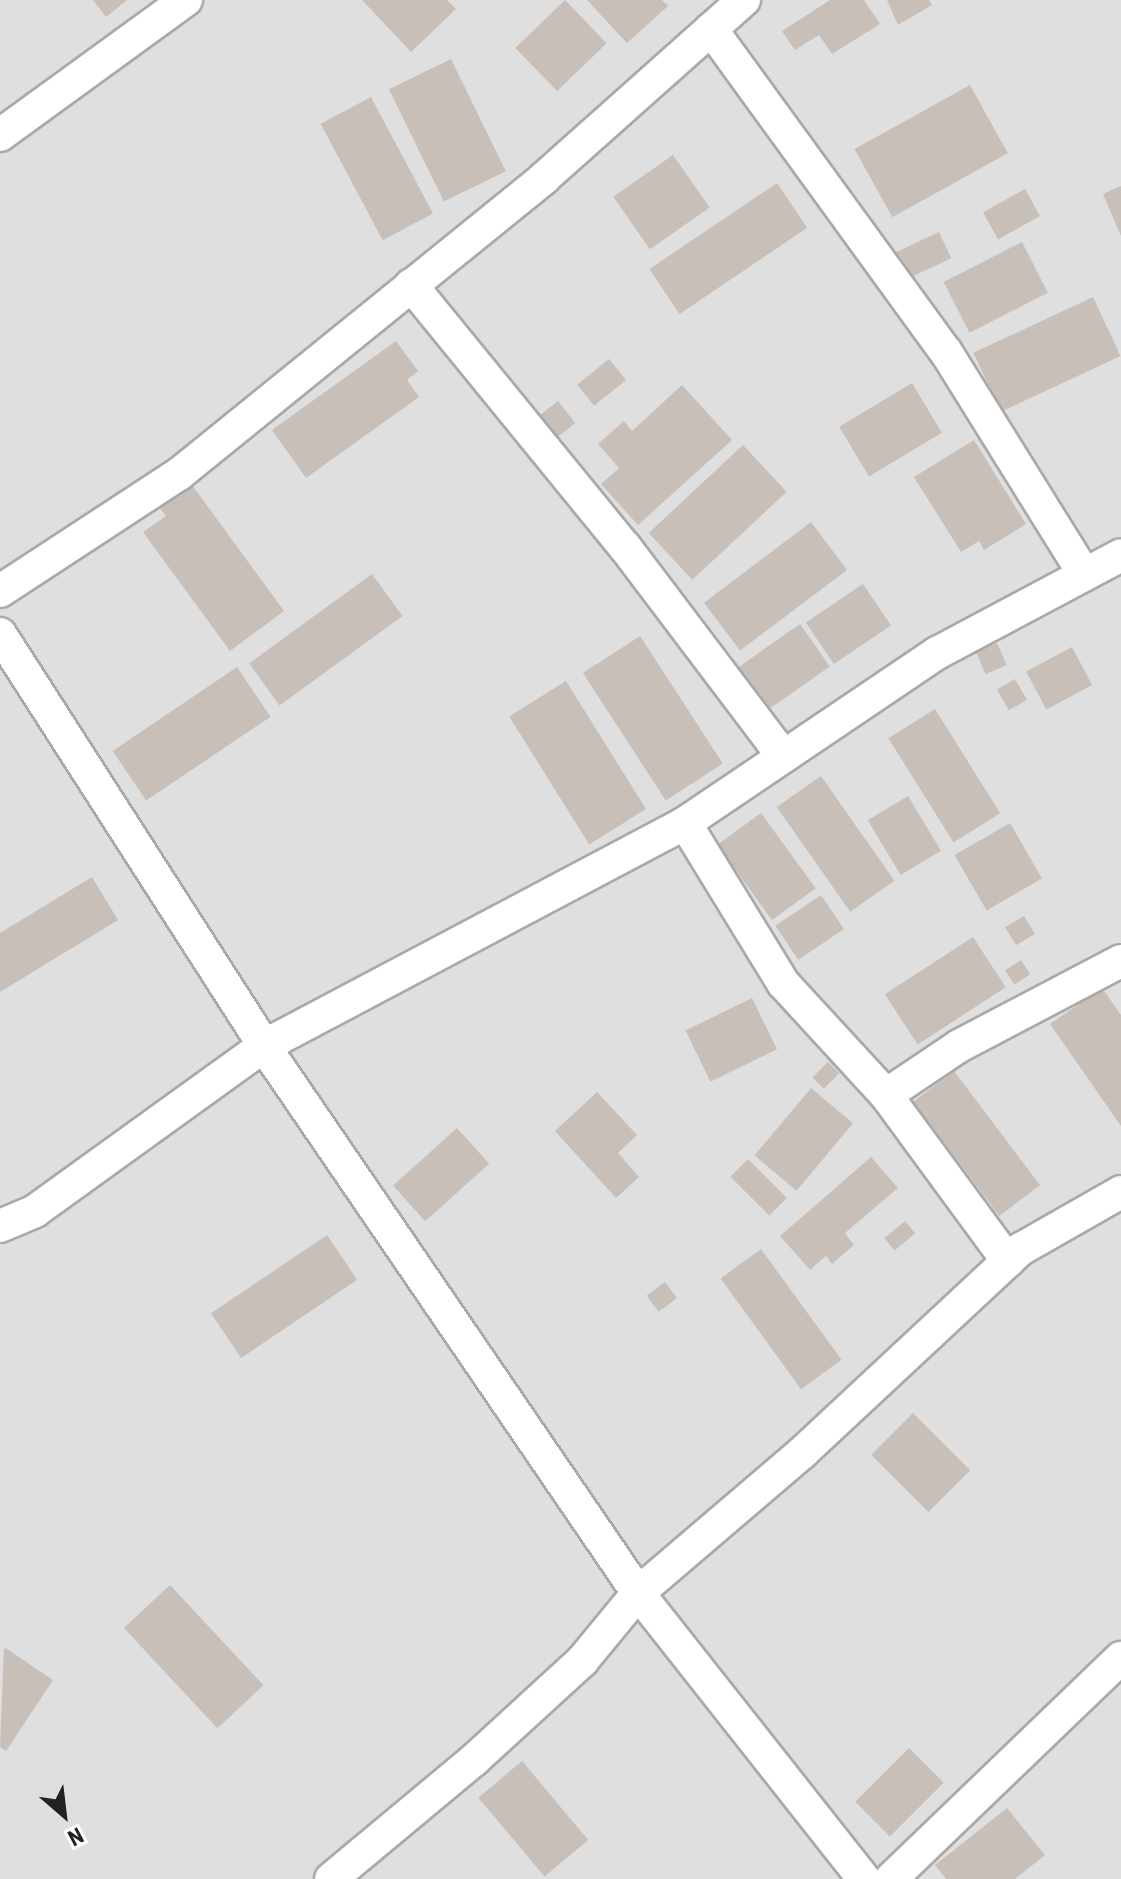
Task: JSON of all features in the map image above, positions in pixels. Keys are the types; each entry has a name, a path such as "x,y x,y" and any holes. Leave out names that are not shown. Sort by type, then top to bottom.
{"street":[{"path":"0,135 186,0"},
{"path":"0,591 179,474 544,178 744,0"},
{"path":"711,29 946,352 1083,572"},
{"path":"411,285 625,547 783,756"},
{"path":"0,1226 35,1211 264,1046 685,823 937,653 1083,572 1121,555"},
{"path":"0,634 264,1046 638,1593 864,1879"},
{"path":"685,823 783,983 886,1095 1008,1261"},
{"path":"886,1095 959,1046 1121,961"},
{"path":"331,1879 474,1760 582,1661 638,1593 803,1452 1008,1261 1121,1192"},
{"path":"891,1879 1121,1658"}],"shaded area":[{"path":"0,0 1121,0 1121,1879 0,1879"}],"building":[{"path":"93,0 127,0 106,17"},
{"path":"362,0 447,0 456,9 411,52"},
{"path":"565,0 607,43 557,91 515,48"},
{"path":"587,0 662,0 668,6 627,43"},
{"path":"830,0 864,0 880,24 832,54 819,35 795,50 782,31"},
{"path":"887,0 929,0 932,5 898,25"},
{"path":"451,59 506,171 444,202 389,89"},
{"path":"970,85 1008,153 892,217 855,149"},
{"path":"371,97 433,214 383,240 321,124"},
{"path":"673,155 710,207 650,249 613,197"},
{"path":"777,183 807,228 680,314 649,269"},
{"path":"1121,186 1121,236 1103,194"},
{"path":"1025,189 1040,216 998,239 983,212"},
{"path":"939,232 951,258 906,279 894,253"},
{"path":"1022,242 1048,293 969,333 944,282"},
{"path":"1093,297 1120,356 1001,412 973,353"},
{"path":"396,341 418,371 407,380 419,397 306,478 272,430"},
{"path":"609,359 626,380 594,406 577,385"},
{"path":"912,383 942,433 869,476 839,427"},
{"path":"682,385 732,440 638,525 601,484 619,468 598,444 624,421 632,431"},
{"path":"558,401 575,423 551,442 534,420"},
{"path":"974,440 1026,524 984,550 979,541 961,552 914,477"},
{"path":"743,445 787,492 692,580 649,533"},
{"path":"192,485 284,611 230,651 143,532 166,516 160,508"},
{"path":"811,522 847,570 740,651 704,603"},
{"path":"372,574 403,616 280,705 249,663"},
{"path":"863,584 891,625 834,664 806,623"},
{"path":"800,624 830,667 767,711 737,668"},
{"path":"640,636 723,763 666,801 583,673"},
{"path":"997,643 1007,665 986,674 976,652"},
{"path":"1072,647 1092,685 1046,709 1026,671"},
{"path":"237,667 271,717 146,801 113,751"},
{"path":"1015,679 1027,700 1009,710 997,690"},
{"path":"566,681 646,809 589,845 509,717"},
{"path":"935,709 1000,813 954,842 888,738"},
{"path":"821,776 894,881 850,912 777,807"},
{"path":"908,796 941,851 901,875 868,820"},
{"path":"761,813 816,888 772,920 717,845"},
{"path":"1010,823 1042,878 987,910 955,855"},
{"path":"92,877 118,920 0,992 0,933"},
{"path":"821,895 844,929 798,960 775,926"},
{"path":"1024,916 1035,934 1016,945 1005,927"},
{"path":"973,937 1006,987 918,1045 885,994"},
{"path":"1021,960 1030,974 1014,985 1005,970"},
{"path":"1102,988 1121,1015 1121,1126 1050,1024"},
{"path":"752,998 777,1049 710,1082 685,1030"},
{"path":"828,1062 839,1073 824,1089 812,1078"},
{"path":"954,1071 1040,1185 999,1216 913,1102"},
{"path":"811,1088 853,1123 797,1191 754,1155"},
{"path":"597,1092 637,1135 618,1153 639,1177 616,1198 555,1131"},
{"path":"457,1128 489,1164 425,1221 393,1186"},
{"path":"871,1157 898,1188 845,1233 854,1245 832,1264 826,1256 810,1270 780,1236"},
{"path":"748,1159 787,1198 769,1216 730,1177"},
{"path":"905,1221 915,1233 895,1251 884,1238"},
{"path":"327,1235 357,1280 241,1358 211,1313"},
{"path":"761,1249 842,1360 801,1389 721,1278"},
{"path":"665,1282 677,1298 659,1312 647,1296"},
{"path":"913,1413 970,1470 929,1512 871,1455"},
{"path":"170,1585 263,1685 217,1728 124,1628"},
{"path":"4,1647 53,1680 6,1751 0,1747"},
{"path":"909,1748 944,1783 890,1836 855,1802"},
{"path":"522,1761 588,1840 545,1877 478,1798"},
{"path":"1007,1808 1045,1855 1015,1879 946,1879 935,1865"}]}
